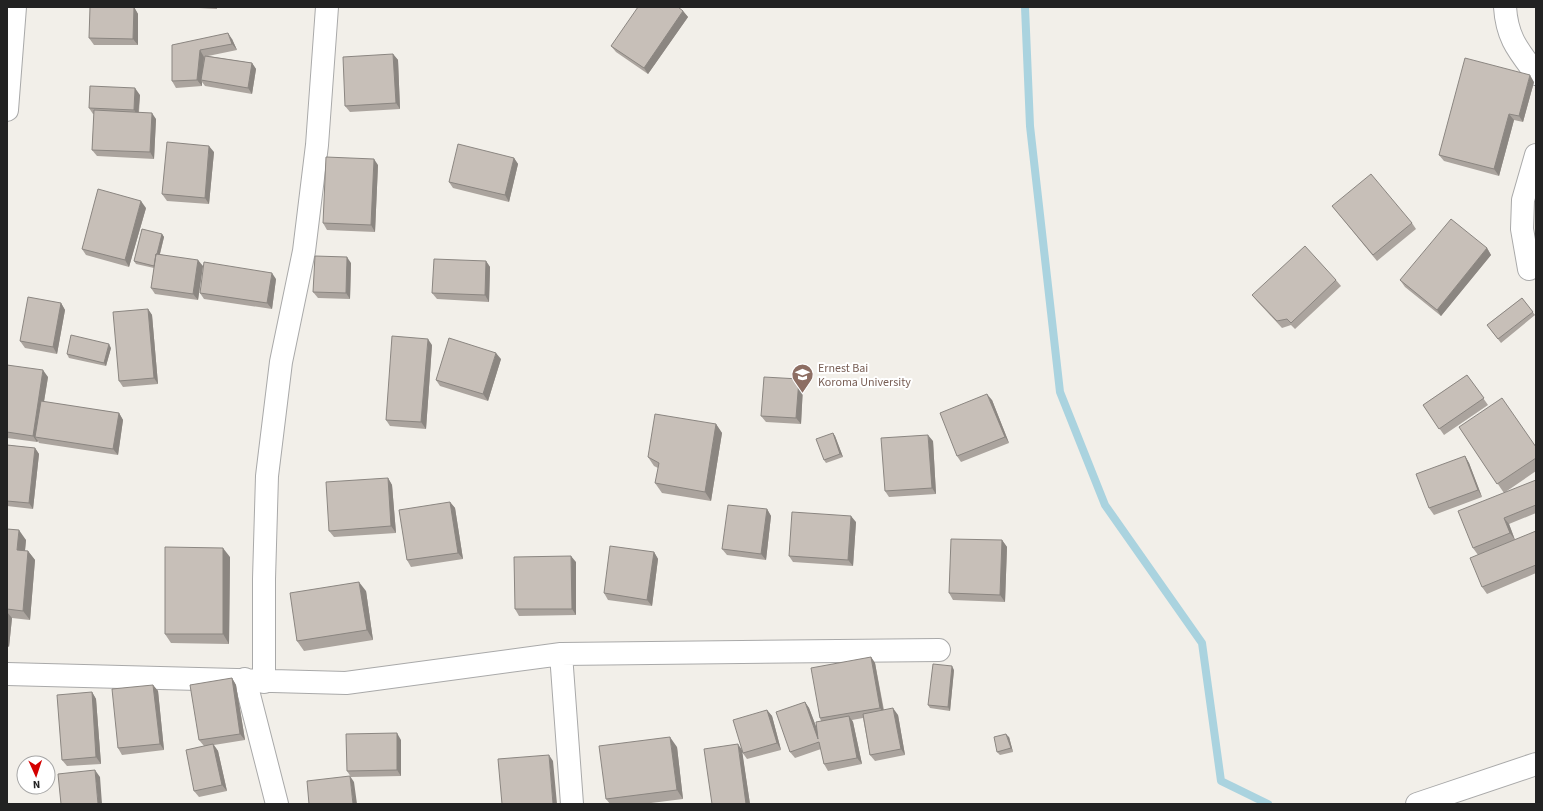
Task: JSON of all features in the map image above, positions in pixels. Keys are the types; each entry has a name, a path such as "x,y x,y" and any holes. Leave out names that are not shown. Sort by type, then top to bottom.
{"street":[{"path":"7,110 15,7"},
{"path":"277,804 254,680 264,579 267,476 281,362 304,251 317,145 327,7"},
{"path":"1505,7 1506,20 1513,42 1536,74"},
{"path":"1529,269 1522,229 1523,200 1536,155"},
{"path":"7,674 346,683 561,654 938,650"},
{"path":"561,654 572,804"},
{"path":"1417,804 1536,764"}],"building":[{"path":"90,7 134,7 133,39 89,38"},
{"path":"638,7 678,7 683,11 644,68 611,46"},
{"path":"228,33 232,44 200,50 197,80 172,81 172,45"},
{"path":"393,54 396,103 345,106 343,57"},
{"path":"205,56 252,63 248,88 201,80"},
{"path":"1465,58 1530,75 1519,116 1509,114 1494,169 1439,155"},
{"path":"90,86 135,88 134,110 89,108"},
{"path":"94,110 152,113 150,152 92,150"},
{"path":"167,142 209,146 205,198 162,194"},
{"path":"458,144 514,158 505,195 449,182"},
{"path":"326,157 374,159 371,225 323,223"},
{"path":"1371,174 1412,223 1373,255 1332,206"},
{"path":"98,189 141,201 125,260 82,249"},
{"path":"1451,219 1487,248 1437,310 1400,280"},
{"path":"142,229 162,234 154,266 134,261"},
{"path":"1305,246 1336,280 1291,323 1287,319 1277,321 1252,295"},
{"path":"156,254 198,260 193,294 151,288"},
{"path":"315,256 347,257 346,293 313,292"},
{"path":"434,259 486,261 485,295 432,293"},
{"path":"204,262 272,273 267,303 200,293"},
{"path":"28,297 61,303 53,347 20,341"},
{"path":"1522,298 1533,312 1498,339 1487,325"},
{"path":"148,309 154,378 119,381 113,312"},
{"path":"71,335 109,344 104,363 67,354"},
{"path":"392,336 428,339 421,422 386,420"},
{"path":"449,338 496,353 483,394 436,380"},
{"path":"7,365 43,370 33,436 7,432"},
{"path":"1467,375 1484,398 1439,429 1423,405"},
{"path":"764,377 799,379 796,418 761,416"},
{"path":"987,394 1005,437 957,456 940,413"},
{"path":"1502,398 1536,447 1536,458 1497,484 1459,427"},
{"path":"41,401 119,413 113,449 35,437"},
{"path":"655,414 716,424 705,492 655,483 659,463 648,457"},
{"path":"833,433 840,454 824,460 816,439"},
{"path":"928,435 932,488 885,491 881,438"},
{"path":"7,445 35,448 29,503 7,501"},
{"path":"1465,456 1478,490 1429,508 1416,474"},
{"path":"388,478 391,526 329,531 326,482"},
{"path":"1536,480 1536,505 1504,518 1510,533 1473,548 1458,511"},
{"path":"450,502 458,553 407,560 399,510"},
{"path":"728,505 767,509 761,554 722,549"},
{"path":"792,512 851,516 848,560 789,556"},
{"path":"7,529 19,530 17,550 28,551 23,611 7,609"},
{"path":"1536,531 1536,565 1482,587 1470,558"},
{"path":"951,539 1002,540 1000,595 949,593"},
{"path":"610,546 654,552 647,600 604,593"},
{"path":"165,547 223,548 223,634 165,634"},
{"path":"571,556 572,609 515,609 514,557"},
{"path":"359,582 367,630 297,641 290,593"},
{"path":"871,657 880,708 820,718 811,668"},
{"path":"933,664 952,666 948,707 928,705"},
{"path":"232,678 240,734 199,740 190,685"},
{"path":"153,685 160,744 118,748 112,689"},
{"path":"92,692 96,757 62,760 57,695"},
{"path":"805,702 818,739 816,722 849,716 857,758 824,764 819,742 790,752 776,712"},
{"path":"893,708 901,749 870,755 863,714"},
{"path":"767,710 777,743 743,753 733,720"},
{"path":"397,733 397,770 347,771 346,734"},
{"path":"1006,734 1011,748 997,752 994,737"},
{"path":"670,737 677,790 606,799 599,746"},
{"path":"213,744 222,785 194,791 186,750"},
{"path":"738,744 746,804 712,804 704,749"},
{"path":"549,755 553,804 502,804 498,759"},
{"path":"95,770 98,804 61,804 58,774"},
{"path":"350,776 353,804 309,804 307,781"}],"waterway":[{"path":"1025,7 1030,126 1060,392 1105,505 1202,643 1221,781 1268,804"}],"place":[{"name":"Ernest Bai Koroma University","path":"803,394"}]}
